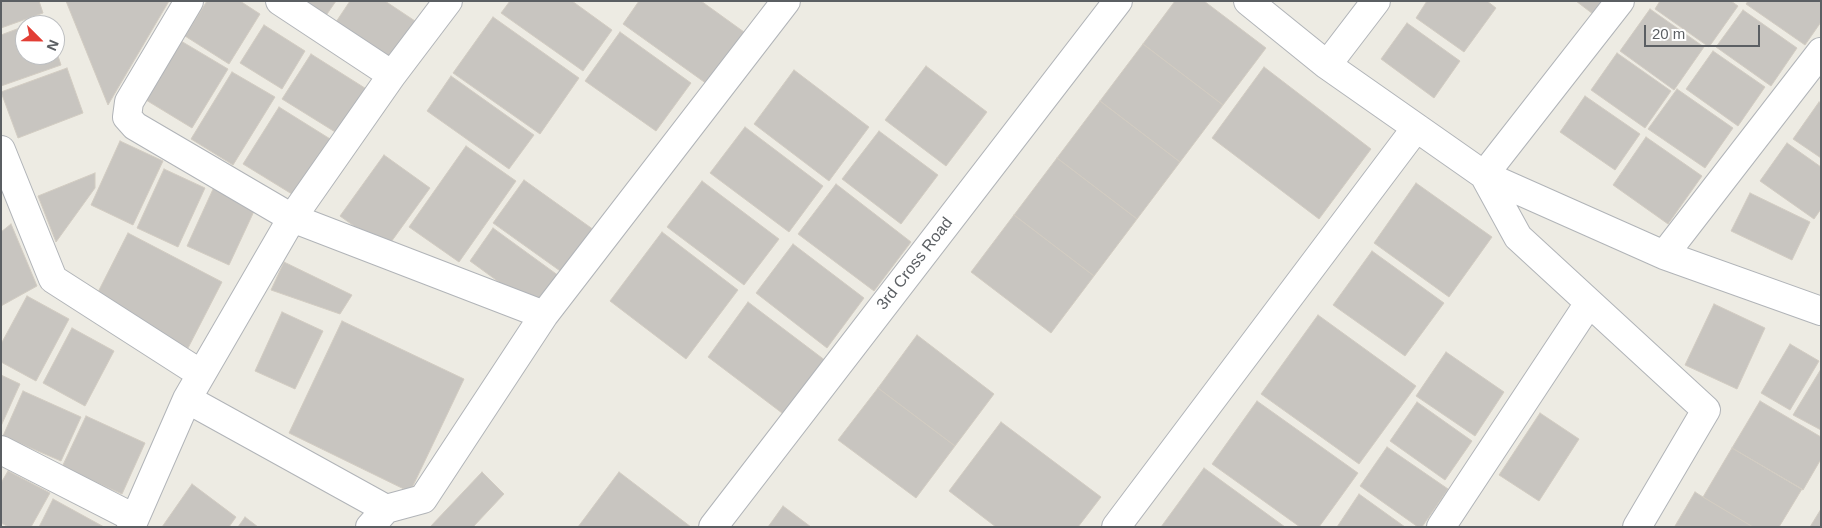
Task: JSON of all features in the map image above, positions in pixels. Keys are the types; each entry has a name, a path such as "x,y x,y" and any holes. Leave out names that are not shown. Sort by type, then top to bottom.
{"street":[{"path":"189,1 129,102 126,117 135,126 292,218 544,315"},
{"path":"280,1 392,75"},
{"path":"1,450 132,523 187,398 292,218 392,75 448,1"},
{"path":"187,398 378,518 423,499 544,315 786,1"},
{"name":"3rd Cross Road","path":"713,527 1118,1"},
{"path":"1248,1 1327,65 1484,175 1664,255 1821,311"},
{"path":"1327,65 1376,1"},
{"path":"1484,175 1620,1"},
{"path":"1664,255 1821,52"},
{"path":"1116,527 1416,128"},
{"path":"1,150 54,279 201,374"},
{"path":"1484,175 1518,237 1706,410 1637,527"},
{"path":"1441,527 1589,303"}],"building":[{"path":"1,1 39,1 43,13 37,15 15,15 15,23 1,28"},
{"path":"66,1 169,1 108,105"},
{"path":"207,1 240,1 260,14 229,64 185,36"},
{"path":"301,1 336,1 325,17"},
{"path":"350,1 385,1 418,23 392,61 336,22"},
{"path":"510,1 572,1 612,30 583,71 501,13"},
{"path":"639,1 701,1 744,32 707,84 623,24"},
{"path":"1175,1 1204,1 1266,48 1223,105 1143,44"},
{"path":"1427,1 1487,1 1496,8 1464,52 1416,18"},
{"path":"1576,1 1603,1 1593,14"},
{"path":"1660,1 1731,1 1738,6 1709,47 1655,9"},
{"path":"1748,1 1821,1 1821,22 1805,45 1746,4"},
{"path":"1650,9 1704,47 1674,90 1620,51"},
{"path":"1743,10 1797,48 1771,86 1716,47"},
{"path":"493,17 579,78 540,134 453,73"},
{"path":"1407,23 1460,61 1434,98 1381,59"},
{"path":"264,25 305,51 282,89 240,63"},
{"path":"15,30 15,65 61,65 1,86 1,35"},
{"path":"620,32 691,83 656,131 585,81"},
{"path":"181,41 228,69 192,128 146,100"},
{"path":"1143,44 1223,105 1180,162 1100,101"},
{"path":"1713,51 1765,87 1738,126 1686,89"},
{"path":"1617,53 1671,91 1645,128 1591,90"},
{"path":"311,54 368,90 340,135 282,99"},
{"path":"926,66 987,112 946,166 885,120"},
{"path":"1264,67 1371,149 1319,219 1212,138"},
{"path":"67,68 83,113 18,138 1,92"},
{"path":"794,70 869,127 829,181 754,124"},
{"path":"232,72 275,97 233,165 191,139"},
{"path":"451,76 534,135 509,169 427,111"},
{"path":"1677,89 1733,128 1705,168 1648,129"},
{"path":"1585,96 1640,134 1615,170 1560,132"},
{"path":"1100,101 1180,162 1137,219 1057,158"},
{"path":"1819,102 1821,103 1821,158 1793,139"},
{"path":"279,107 335,142 300,199 243,164"},
{"path":"745,127 823,186 789,232 710,173"},
{"path":"879,131 938,175 901,224 842,179"},
{"path":"1646,137 1702,176 1668,224 1613,185"},
{"path":"120,141 163,161 133,225 91,205"},
{"path":"1787,143 1821,167 1821,209 1814,219 1760,181"},
{"path":"466,146 516,181 459,262 409,227"},
{"path":"384,155 430,188 386,249 340,216"},
{"path":"1057,158 1137,219 1094,276 1014,215"},
{"path":"164,169 205,188 178,247 137,228"},
{"path":"95,173 95,188 56,242 38,196"},
{"path":"524,180 594,230 563,273 493,223"},
{"path":"702,181 779,239 744,285 667,227"},
{"path":"1416,183 1492,237 1449,297 1374,243"},
{"path":"836,184 911,242 874,291 798,234"},
{"path":"214,187 256,207 229,265 187,246"},
{"path":"1750,193 1810,222 1792,260 1731,231"},
{"path":"1014,215 1094,276 1051,333 971,272"},
{"path":"11,224 37,286 1,306 1,232"},
{"path":"493,228 559,276 536,309 470,261"},
{"path":"662,232 738,290 686,359 610,301"},
{"path":"128,233 222,282 188,348 94,300"},
{"path":"793,244 864,298 827,348 756,293"},
{"path":"1372,251 1444,303 1405,356 1333,305"},
{"path":"284,262 352,295 340,314 271,290"},
{"path":"27,296 69,319 36,381 1,362 1,344"},
{"path":"748,302 826,361 786,416 708,357"},
{"path":"1714,304 1765,328 1737,389 1685,365"},
{"path":"282,312 323,331 295,389 255,371"},
{"path":"1318,315 1416,386 1359,464 1261,394"},
{"path":"342,321 464,379 410,492 289,433"},
{"path":"72,328 114,351 85,406 43,383"},
{"path":"917,335 994,394 955,446 878,388"},
{"path":"1790,344 1819,361 1790,410 1761,393"},
{"path":"1446,352 1504,392 1475,436 1416,396"},
{"path":"1821,369 1821,430 1793,415"},
{"path":"1,375 20,384 1,426"},
{"path":"878,388 955,446 916,498 838,440"},
{"path":"23,391 81,417 61,461 3,436"},
{"path":"1257,401 1358,473 1319,527 1300,527 1212,464"},
{"path":"1760,401 1821,437 1821,459 1803,490 1732,448"},
{"path":"1417,402 1472,441 1445,480 1390,441"},
{"path":"1540,413 1579,439 1539,501 1499,475"},
{"path":"86,416 145,443 122,494 62,467"},
{"path":"1001,422 1101,497 1078,527 996,527 949,491"},
{"path":"1387,447 1448,489 1422,527 1418,527 1360,486"},
{"path":"1732,448 1802,489 1779,527 1753,527 1703,497"},
{"path":"1204,468 1285,527 1161,527"},
{"path":"8,471 50,493 31,527 9,527 1,523 1,483"},
{"path":"482,472 504,494 473,527 430,527"},
{"path":"619,472 691,527 578,527"},
{"path":"192,484 236,517 229,527 162,527"},
{"path":"1695,492 1703,497 1753,527 1675,526"},
{"path":"1359,494 1405,527 1337,527"},
{"path":"53,499 104,527 39,527"},
{"path":"783,506 811,527 768,527"},
{"path":"1821,509 1821,527 1810,527"},
{"path":"245,517 258,527 238,527"}]}
